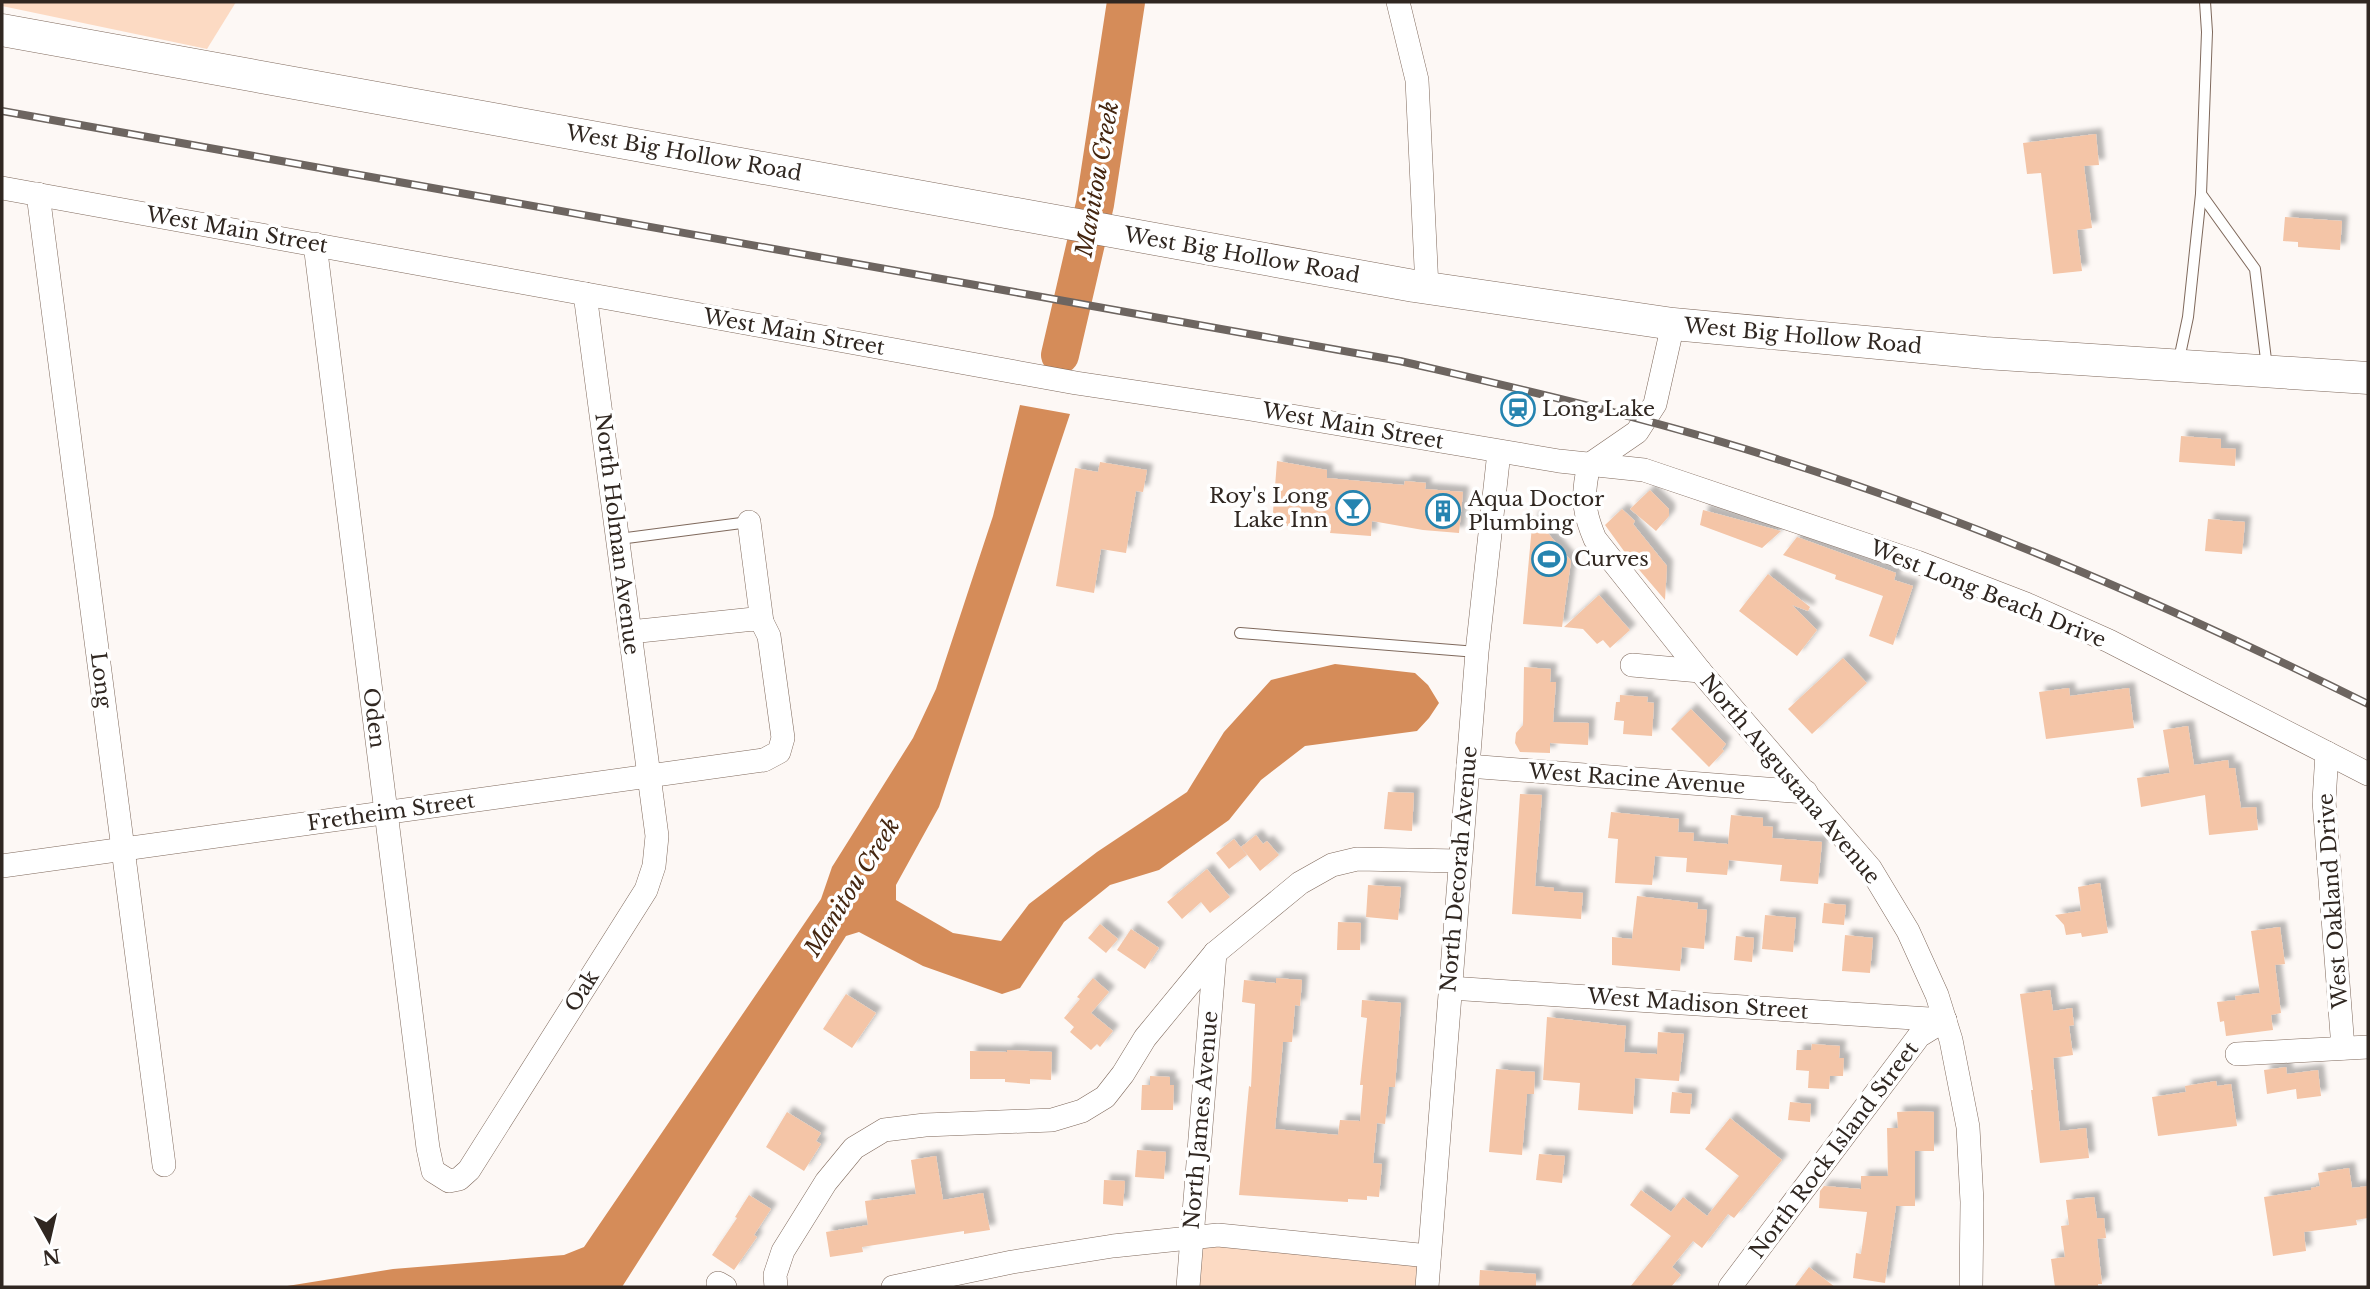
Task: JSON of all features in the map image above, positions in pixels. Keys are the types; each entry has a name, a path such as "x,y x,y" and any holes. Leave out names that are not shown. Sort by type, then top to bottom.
{"main road":[{"name":"West Big Hollow Road","path":"2,30 1427,288 1673,324 1985,353 2368,378"}],"street":[{"path":"1398,2 1417,80 1427,288"},
{"name":"West Main Street","path":"2,188 1064,381 1250,408 1499,452 1589,465"},
{"name":"Long","path":"38,194 164,1165"},
{"name":"Oden","path":"315,244 428,1148 433,1171 440,1178 449,1181"},
{"name":"North Holman Avenue","path":"585,294 649,775"},
{"path":"1589,465 1637,432 1655,404 1673,324"},
{"name":"North Decorah Avenue","path":"1427,1287 1477,652 1499,452"},
{"name":"North Augustana Avenue","path":"1589,465 1583,491 1587,519 1595,539 1700,671 1870,868 1908,931 1937,995 1945,1020 1968,1126 1972,1202 1970,1287"},
{"name":"West Long Beach Drive","path":"1589,465 1644,470 1917,562 2015,600 2109,641 2368,774"},
{"path":"630,632 754,619 762,622 749,522"},
{"name":"Fretheim Street","path":"2,866 764,760 779,752 783,738 769,636 762,622"},
{"path":"1632,665 1700,671"},
{"name":"West Oakland Drive","path":"2327,753 2323,802 2343,1048"},
{"name":"West Racine Avenue","path":"1468,766 1806,792"},
{"name":"Oak","path":"449,1181 459,1180 469,1170 646,890 657,836 649,775"},
{"path":"776,1287 775,1275 783,1251 826,1182 855,1148 884,1130 925,1125 1052,1119 1082,1111 1105,1097 1145,1038 1215,953 1300,883 1332,865 1357,859 1459,861"},
{"name":"North James Avenue","path":"1188,1287 1215,953"},
{"name":"West Madison Street","path":"1450,988 1945,1020"},
{"name":"North Rock Island Street","path":"1730,1287 1919,1036 1945,1020"},
{"path":"2237,1055 2368,1047"},
{"path":"893,1287 1012,1262 1113,1246 1218,1235 1429,1256"}],"lane":[{"path":"2177,365 2188,317 2202,194 2207,32 2205,2"},
{"path":"2202,194 2255,269 2268,371"},
{"path":"619,540 749,522"},
{"path":"1240,634 1477,652"}],"shaded area":[{"path":"2,2 236,2 207,49 2,6"},
{"path":"1192,1238 1429,1256 1427,1287 1188,1287"}],"water":[{"path":"1020,405 1070,414 939,807 896,885 896,900 953,933 1001,941 1029,904 1097,852 1187,792 1224,732 1271,680 1335,664 1415,673 1428,685 1439,703 1429,718 1417,731 1305,746 1261,780 1229,820 1159,870 1110,885 1064,922 1020,988 1002,994 923,966 859,932 846,936 622,1287 281,1287 393,1269 564,1255 584,1247 821,899 832,867 913,738 936,689 993,516"}],"building":[{"path":"2096,134 2099,165 2084,166 2092,228 2077,230 2082,271 2053,274 2041,173 2027,174 2023,143"},
{"path":"2285,217 2342,221 2340,250 2298,247 2298,242 2283,241"},
{"path":"2181,436 2221,439 2221,448 2236,449 2235,466 2179,462"},
{"path":"1277,461 1327,470 1327,478 1404,485 1405,481 1426,483 1425,489 1463,492 1459,533 1372,521 1371,536 1330,533 1331,529 1272,525"},
{"path":"1100,462 1147,470 1143,492 1136,491 1126,553 1101,549 1094,593 1056,586 1075,468 1098,472"},
{"path":"1650,490 1669,509 1669,516 1656,531 1630,509"},
{"path":"1622,509 1635,521 1633,524 1667,566 1665,600 1605,525"},
{"path":"1703,510 1781,531 1762,548 1700,525"},
{"path":"1533,515 1571,561 1562,627 1523,624"},
{"path":"2208,519 2245,522 2242,554 2205,551"},
{"path":"1797,537 1896,573 1894,580 1913,586 1893,645 1869,636 1883,596 1835,579 1836,575 1783,555"},
{"path":"1768,574 1810,607 1808,611 1792,605 1817,630 1797,656 1739,611"},
{"path":"1599,595 1630,630 1610,648 1603,640 1597,644 1583,629 1564,627"},
{"path":"1843,658 1867,683 1812,734 1788,709"},
{"path":"1524,667 1551,669 1550,682 1556,682 1553,722 1589,723 1588,745 1550,743 1550,753 1520,752 1515,743 1516,733 1523,725"},
{"path":"2069,688 2070,696 2129,688 2134,728 2046,739 2039,692"},
{"path":"1620,695 1648,697 1647,702 1654,703 1652,736 1623,734 1624,721 1614,720 1616,702 1620,702"},
{"path":"1691,709 1726,744 1722,749 1724,751 1709,767 1671,729"},
{"path":"2188,726 2194,765 2228,760 2229,768 2235,768 2241,808 2256,807 2258,830 2209,835 2205,795 2141,807 2137,778 2170,773 2163,730"},
{"path":"1388,792 1414,793 1412,831 1384,829"},
{"path":"1520,794 1542,795 1535,886 1554,888 1554,891 1583,893 1581,919 1512,914"},
{"path":"1611,812 1679,819 1678,832 1694,833 1693,841 1728,844 1731,815 1763,818 1763,826 1773,827 1772,838 1822,842 1818,884 1780,881 1782,865 1729,860 1727,875 1686,872 1687,858 1655,856 1652,885 1615,883 1618,839 1608,838"},
{"path":"1256,835 1263,844 1267,841 1279,855 1260,871 1241,847"},
{"path":"1234,839 1247,855 1229,869 1216,853"},
{"path":"1207,869 1230,897 1210,913 1201,902 1182,919 1167,902"},
{"path":"2100,883 2108,933 2082,937 2081,933 2066,935 2064,925 2055,915 2081,911 2078,887"},
{"path":"1368,885 1401,887 1398,920 1366,917"},
{"path":"1637,896 1698,903 1697,909 1707,910 1704,949 1682,947 1680,971 1612,965 1612,937 1632,939"},
{"path":"1824,903 1846,905 1844,925 1822,923"},
{"path":"1765,915 1796,918 1793,952 1762,949"},
{"path":"1338,922 1361,923 1360,950 1337,950"},
{"path":"1100,924 1118,939 1106,953 1088,938"},
{"path":"2280,927 2285,964 2275,965 2281,1013 2271,1015 2273,1030 2226,1036 2224,1021 2220,1022 2217,1002 2236,1000 2235,996 2260,993 2251,931"},
{"path":"1131,929 1159,948 1145,969 1117,950"},
{"path":"1845,935 1873,938 1870,973 1842,971"},
{"path":"1736,936 1754,938 1752,962 1734,960"},
{"path":"1093,978 1109,992 1091,1013 1113,1031 1100,1047 1097,1044 1091,1050 1070,1032 1074,1027 1064,1018"},
{"path":"1276,978 1302,980 1300,1006 1295,1005 1292,1042 1283,1042 1275,1129 1338,1135 1340,1120 1360,1121 1363,1085 1360,1085 1367,1018 1361,1017 1362,1000 1401,1003 1395,1087 1389,1087 1385,1124 1377,1123 1373,1163 1382,1164 1379,1197 1367,1196 1367,1200 1348,1199 1348,1202 1239,1195 1249,1086 1251,1087 1255,1004 1242,1002 1244,980 1276,983"},
{"path":"2050,990 2053,1011 2072,1008 2074,1025 2069,1026 2073,1055 2053,1058 2060,1131 2086,1128 2089,1158 2040,1163 2020,994"},
{"path":"846,994 876,1013 852,1048 823,1029"},
{"path":"1547,1017 1626,1026 1624,1052 1657,1054 1658,1032 1684,1034 1679,1081 1635,1078 1633,1114 1578,1110 1580,1083 1543,1080"},
{"path":"1812,1044 1840,1046 1839,1058 1844,1058 1843,1076 1830,1076 1829,1089 1808,1088 1809,1071 1796,1070 1797,1050 1811,1050"},
{"path":"970,1051 1052,1052 1051,1080 1030,1079 1030,1084 1005,1082 1005,1079 970,1079"},
{"path":"2286,1067 2287,1074 2318,1070 2321,1096 2297,1099 2296,1089 2267,1094 2264,1070"},
{"path":"1496,1069 1535,1072 1534,1094 1527,1094 1522,1155 1489,1152"},
{"path":"1150,1076 1170,1077 1170,1085 1174,1085 1173,1110 1141,1110 1142,1085 1150,1085"},
{"path":"2216,1081 2217,1086 2231,1084 2237,1126 2158,1136 2152,1097 2186,1092 2185,1086"},
{"path":"1672,1092 1692,1094 1690,1114 1670,1113"},
{"path":"1790,1102 1811,1104 1810,1122 1788,1120"},
{"path":"787,1112 821,1133 816,1141 821,1144 804,1171 766,1147"},
{"path":"1897,1112 1934,1112 1934,1151 1915,1151 1915,1206 1896,1206 1885,1283 1853,1278 1856,1253 1861,1254 1867,1212 1819,1208 1820,1191 1824,1186 1861,1189 1861,1176 1888,1176 1887,1128 1898,1128"},
{"path":"1730,1118 1782,1160 1734,1218 1728,1214 1702,1248 1693,1241 1672,1267 1681,1275 1671,1287 1630,1287 1671,1236 1630,1205 1641,1190 1671,1212 1683,1197 1707,1216 1739,1176 1705,1149"},
{"path":"1137,1150 1166,1152 1164,1179 1135,1177"},
{"path":"1539,1154 1565,1156 1562,1183 1536,1180"},
{"path":"936,1156 943,1200 983,1193 990,1230 964,1234 964,1231 862,1247 863,1252 830,1257 826,1232 868,1225 865,1201 916,1194 911,1160"},
{"path":"2349,1168 2352,1188 2368,1186 2368,1218 2356,1220 2357,1225 2304,1232 2306,1251 2273,1256 2264,1197 2311,1190 2320,1186 2318,1173"},
{"path":"1104,1180 1125,1181 1123,1206 1103,1204"},
{"path":"749,1195 771,1209 754,1235 757,1237 734,1270 712,1255"},
{"path":"2094,1197 2097,1218 2104,1218 2106,1238 2097,1239 2102,1284 2098,1284 2098,1287 2055,1287 2051,1259 2065,1257 2061,1226 2069,1225 2066,1200"},
{"path":"1809,1267 1835,1287 1794,1287"},
{"path":"1480,1270 1536,1274 1536,1287 1479,1287"}],"waterway":[{"name":"Manitou Creek","path":"1060,355 1095,204 1126,2"}],"railway":[{"path":"2,111 1400,361 1592,407 1736,446 1858,486 2007,541 2225,635 2368,704"}],"place":[{"name":"Long Lake","path":"1518,409"},
{"name":"Roy's Long Lake Inn","path":"1353,508"},
{"name":"Aqua Doctor Plumbing","path":"1443,511"},
{"name":"Curves","path":"1549,559"}]}
